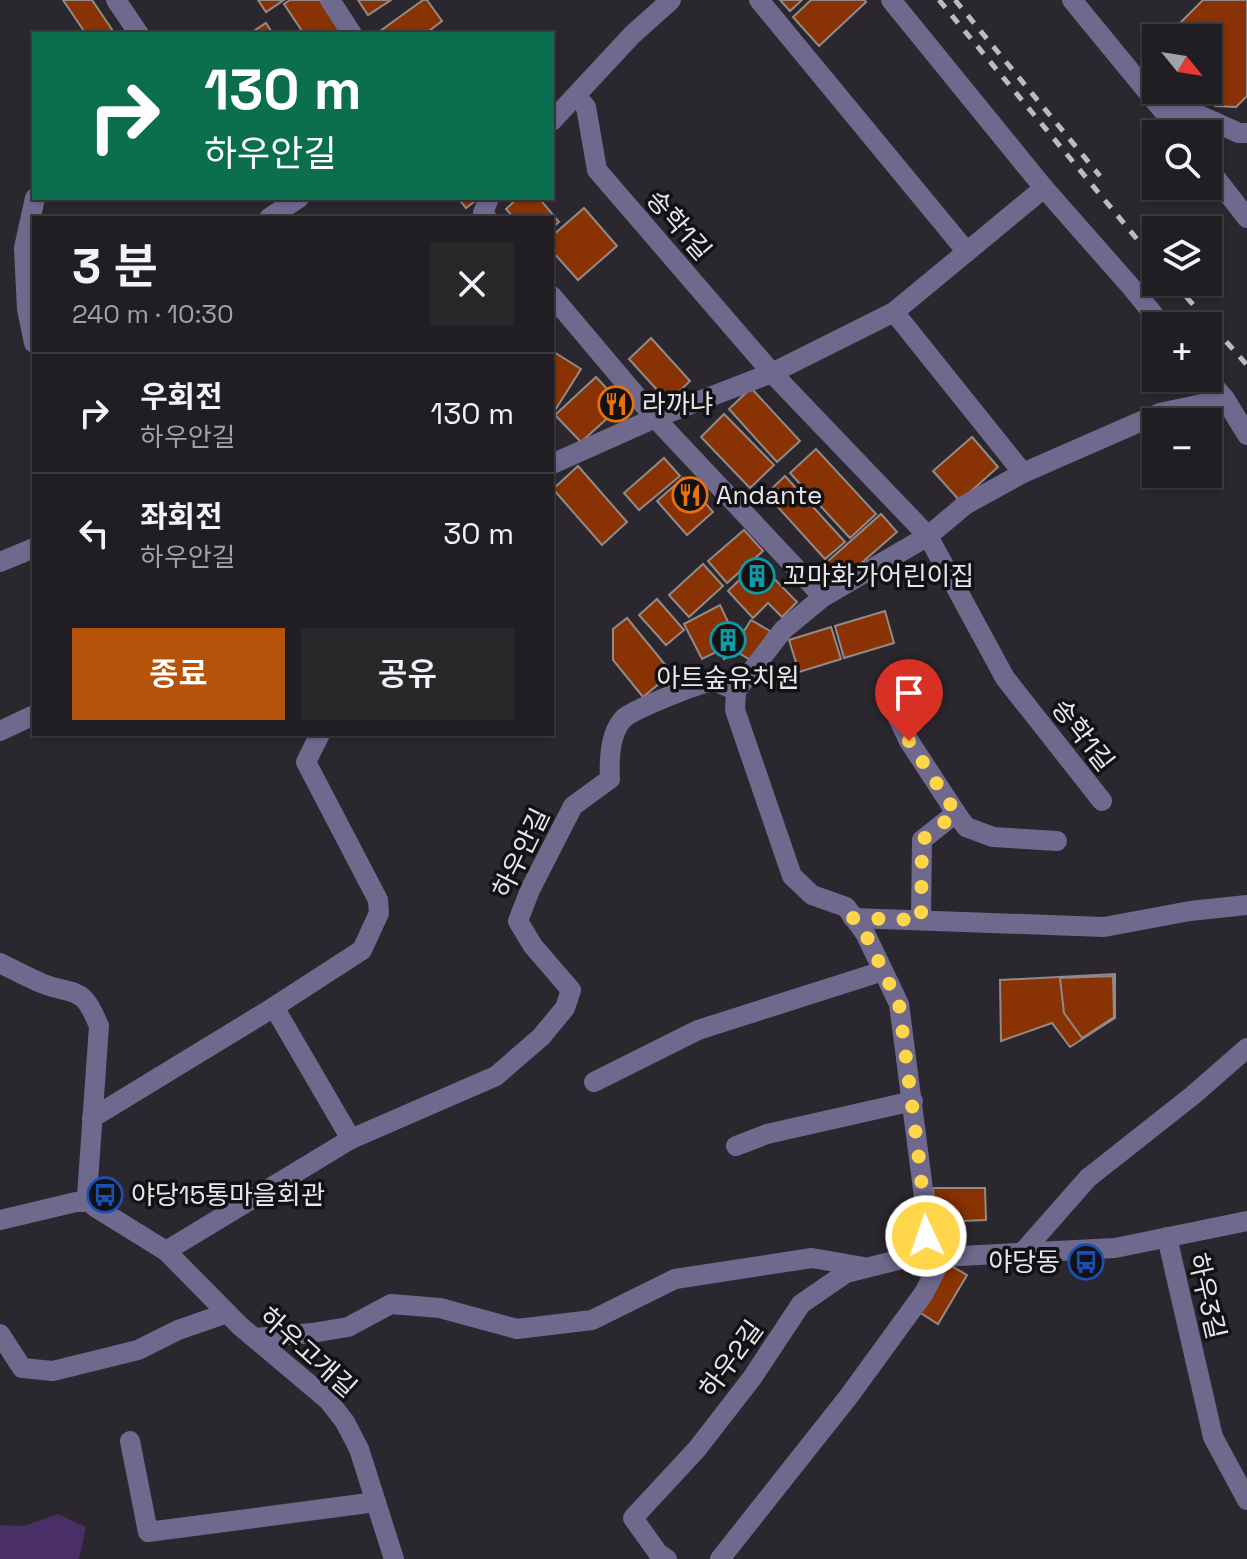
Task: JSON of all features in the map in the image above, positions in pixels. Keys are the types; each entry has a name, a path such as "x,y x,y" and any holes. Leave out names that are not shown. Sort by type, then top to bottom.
{"street":[{"path":"116,0 138,32"},
{"path":"330,0 351,32"},
{"path":"554,119 632,35 671,0"},
{"path":"759,0 967,252"},
{"path":"891,0 1044,188 1152,312"},
{"path":"1072,0 1142,83"},
{"name":"송학1길","path":"576,96 586,107 597,170 772,373 928,536 1005,678 1102,801"},
{"path":"1159,104 1171,120"},
{"path":"1174,104 1239,133 1247,133"},
{"path":"1222,186 1247,218"},
{"path":"554,463 655,418 772,373 894,312 1044,188"},
{"path":"32,333 27,309 24,248 35,200"},
{"path":"272,216 296,200"},
{"path":"554,298 655,418 823,597"},
{"path":"894,312 1023,473"},
{"path":"1219,392 1247,435"},
{"path":"919,1258 926,1236 924,1197 899,1004 865,933 846,907 812,895 792,876 735,710 736,691 783,630 823,597 928,536 965,505 1023,473 1160,413 1225,399"},
{"path":"0,562 32,549"},
{"name":"하우안길","path":"351,1139 496,1076 541,1037 565,1008 571,990 533,946 518,921 530,890 573,806 610,779 609,763 615,731 625,718 691,687 715,681 736,691"},
{"path":"0,731 32,716"},
{"path":"897,716 909,741 966,827 993,837 1057,841"},
{"path":"92,1118 362,950 379,913 378,900 306,762 319,736"},
{"path":"921,920 922,840 956,813"},
{"path":"853,918 1104,927 1190,911 1247,905"},
{"path":"0,963 43,984 75,992 90,1004 99,1026 87,1196 91,1202"},
{"path":"594,1082 698,1030 883,971"},
{"path":"166,1251 351,1139 274,1007"},
{"path":"1022,1253 1088,1178 1247,1048"},
{"path":"736,1146 767,1134 913,1101"},
{"path":"0,1220 76,1202 91,1202"},
{"name":"하우고개길","path":"91,1202 166,1251 227,1313 328,1400 345,1422 359,1449 394,1559"},
{"name":"하우2길","path":"667,1559 658,1553 633,1518 697,1449 752,1378 801,1304 846,1273 902,1259 1115,1248 1247,1221"},
{"name":"하우3길","path":"1167,1237 1213,1437 1247,1500"},
{"path":"720,1559 849,1396 924,1293 943,1256"},
{"path":"255,1338 348,1327 391,1304 440,1308 517,1329 592,1320 675,1279 812,1258 868,1267"},
{"path":"0,1334 22,1368 53,1371 138,1350 178,1330 227,1313"},
{"path":"130,1441 148,1532 376,1502"}],"shaded area":[{"path":"58,1514 86,1527 79,1559 0,1559 0,1525 24,1526"}],"building":[{"path":"63,0 92,0 114,32 85,32"},
{"path":"258,0 284,0 266,12"},
{"path":"290,0 320,0 342,32 303,32 284,4"},
{"path":"358,0 391,0 368,15"},
{"path":"423,0 427,0 442,21 428,32 379,32"},
{"path":"780,0 802,0 790,11"},
{"path":"811,0 866,2 819,46 793,17"},
{"path":"1203,0 1247,0 1247,96 1236,107 1213,104 1222,104 1222,24 1179,24"},
{"path":"266,23 272,32 252,32"},
{"path":"460,200 476,200 466,208"},
{"path":"516,200 541,200 554,216 512,216 506,209"},
{"path":"584,208 617,246 578,280 554,253 554,234"},
{"path":"651,338 690,381 668,402 629,359"},
{"path":"554,352 581,369 554,412"},
{"path":"596,377 622,405 581,442 555,415"},
{"path":"751,388 800,441 777,462 729,409"},
{"path":"724,414 774,465 750,488 701,437"},
{"path":"972,437 998,467 960,501 933,471"},
{"path":"816,449 876,514 850,538 790,473"},
{"path":"664,458 680,476 639,510 624,493"},
{"path":"578,466 627,522 602,545 554,488"},
{"path":"785,476 845,542 825,559 766,494"},
{"path":"683,478 713,512 687,535 657,501"},
{"path":"881,514 897,532 843,579 827,562"},
{"path":"744,530 763,551 727,583 708,561"},
{"name":"꼬마화가어린이집","path":"758,562 797,602 782,617 768,603 753,618 728,591"},
{"path":"703,564 723,586 689,617 669,595"},
{"path":"657,599 684,630 666,645 639,615"},
{"name":"아트숲유치원","path":"720,605 728,622 744,631 751,620 770,631 752,661 737,652 724,659 720,650 702,659 684,624"},
{"path":"885,611 894,643 844,658 835,626"},
{"path":"627,618 672,673 643,697 613,660 613,629"},
{"path":"831,627 841,659 799,672 789,640"},
{"path":"1115,974 1115,1018 1070,1047 1052,1023 1001,1041 1000,980"},
{"path":"1113,976 1114,1017 1082,1038 1064,1013 1060,978"},
{"path":"933,1188 985,1188 986,1220 935,1222"},
{"path":"948,1264 967,1275 938,1324 919,1312"}],"railway":[{"path":"939,0 1142,245"},
{"path":"955,0 1100,176"},
{"path":"1185,296 1247,365"}],"place":[{"name":"라까냐","path":"616,404"},
{"name":"Andante","path":"690,495"},
{"name":"꼬마화가어린이집","path":"757,576"},
{"name":"아트숲유치원","path":"728,640"},
{"name":"야당15통마을회관","path":"105,1195"},
{"name":"야당동","path":"1086,1262"}],"route":[{"path":"909,741 956,813 922,840 921,920 853,918 865,933 899,1004 913,1101 926,1236"}]}
